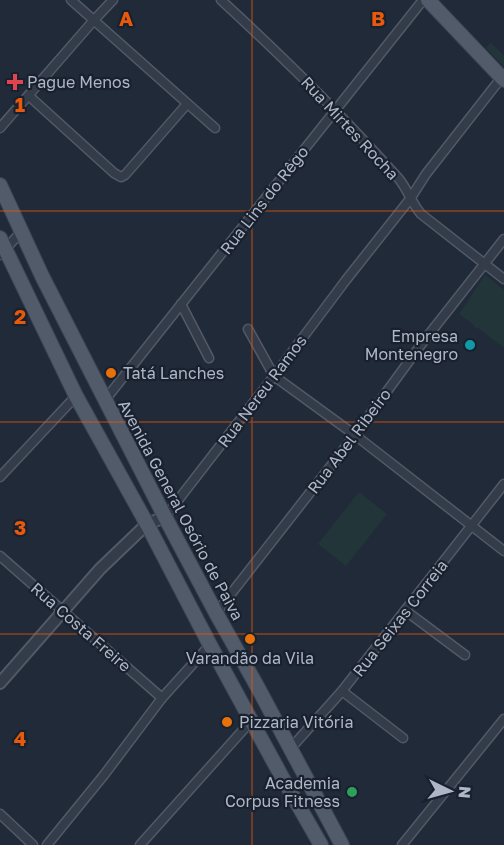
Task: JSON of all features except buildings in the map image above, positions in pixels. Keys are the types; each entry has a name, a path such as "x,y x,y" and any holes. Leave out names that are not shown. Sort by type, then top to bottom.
{"main road":[{"path":"428,0 503,79"},
{"name":"Avenida General Osório de Paiva","path":"0,185 42,276 165,516 342,845"},
{"path":"2,247 76,396 321,845"}],"street":[{"path":"71,0 215,128"},
{"path":"0,128 113,0"},
{"name":"Rua Mirtes Rocha","path":"221,0 335,110 402,182 410,199 421,214 504,279"},
{"name":"Rua Lins do Rêgo","path":"105,400 423,0"},
{"name":"Rua Nereu Ramos","path":"0,683 100,569 147,524 165,516 410,199 426,174 503,79"},
{"path":"29,96 121,177 125,176 187,104"},
{"path":"2,247 21,232"},
{"name":"Rua Abel Ribeiro","path":"216,613 504,239"},
{"path":"181,304 209,358"},
{"path":"248,329 274,376 355,435 504,551"},
{"path":"0,477 76,396"},
{"name":"Rua Seixas Correia","path":"291,748 342,692 504,484"},
{"name":"Rua Costa Freire","path":"0,556 162,698"},
{"path":"406,611 465,655"},
{"path":"47,845 162,698 210,645"},
{"path":"342,692 403,738"},
{"path":"402,845 504,719"},
{"path":"140,845 252,720"},
{"path":"0,814 33,845"}],"green space":[{"path":"491,43 504,56 504,67 486,48"},
{"path":"485,275 504,290 504,348 459,314"},
{"path":"359,492 387,514 346,566 318,544"}],"place":[{"name":"Pague Menos","path":"15,82"},
{"name":"Empresa Montenegro","path":"470,345"},
{"name":"Tatá Lanches","path":"111,373"},
{"name":"Varandão da Vila","path":"250,639"},
{"name":"Pizzaria Vitória","path":"227,722"},
{"name":"Academia Corpus Fitness","path":"352,792"}]}
